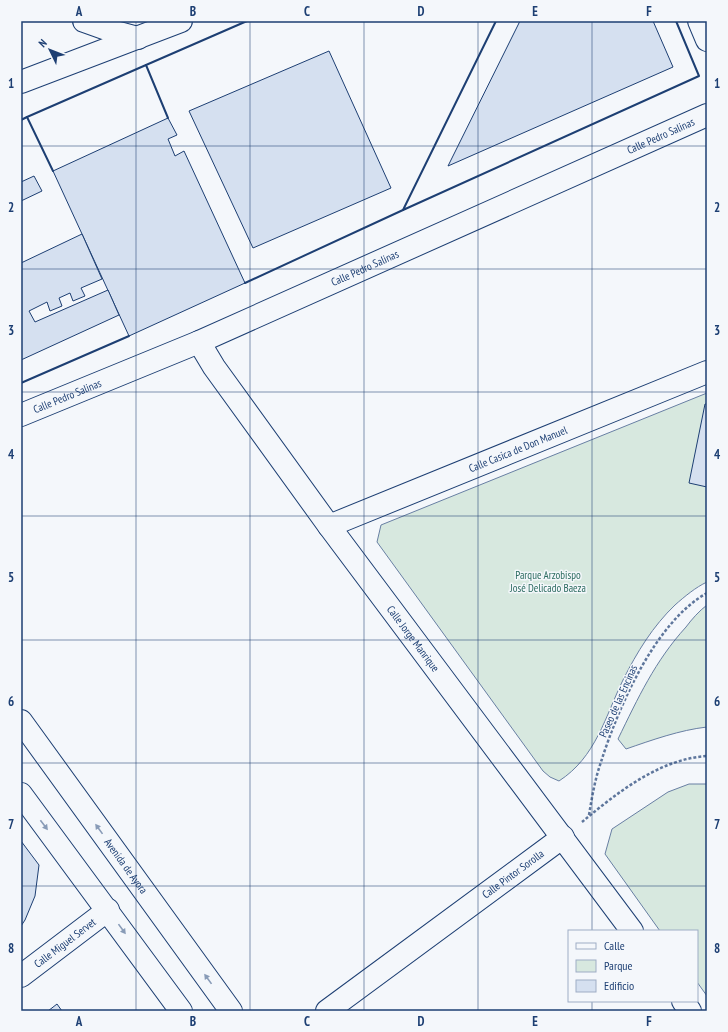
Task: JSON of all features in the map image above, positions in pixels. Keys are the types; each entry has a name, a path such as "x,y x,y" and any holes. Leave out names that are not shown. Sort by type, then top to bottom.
{"street":[{"path":"84,21 138,38"},
{"path":"21,82 180,21"},
{"path":"699,21 707,40"},
{"name":"Calle Pedro Salinas","path":"21,415 199,342 707,115"},
{"name":"Calle Jorge Manrique","path":"199,342 214,367 329,526 631,930"},
{"name":"Calle Casica de Don Manuel","path":"329,526 707,372"},
{"name":"Avenida de Ayora","path":"21,721 231,1011"},
{"path":"21,794 182,1011"},
{"name":"Calle Pintor Sorolla","path":"327,1011 563,837"},
{"name":"Calle Miguel Servet","path":"21,976 108,910"},
{"path":"684,1002 690,1011"}],"path":[{"name":"Paseo de las Encinas","path":"589,815 594,787 601,762 627,695 642,666 656,643 676,619 689,605 707,593"},
{"path":"563,837 589,815 629,786 657,770 694,757 707,756"}],"green space":[{"name":"Parque Arzobispo José Delicado Baeza","path":"707,393 707,582 694,589 675,605 653,631 628,670 605,722 591,748 572,771 559,781 550,777 543,771 377,542 381,525"},
{"path":"707,605 707,727 676,733 626,749 618,739 648,680 675,640 696,615"},
{"path":"689,784 707,784 707,996 698,983 698,930 659,930 605,854 612,829 668,792"}],"building":[{"path":"520,21 653,21 673,67 448,166"},
{"path":"329,51 391,188 253,248 189,111"},
{"path":"168,118 177,135 168,139 175,156 184,151 245,283 129,336 53,171"},
{"path":"34,176 42,191 21,201 21,182"},
{"path":"82,234 102,279 81,288 85,296 73,301 70,293 59,298 62,306 50,311 47,302 29,311 35,322 108,290 119,315 21,360 21,263"},
{"path":"705,404 707,404 707,487 689,483"},
{"path":"21,841 39,865 35,896 21,926"},
{"path":"57,1004 62,1011 48,1011"}],"wall":[{"path":"168,118 146,65 247,21"},
{"path":"496,21 403,210 699,76 676,21"},
{"path":"27,117 146,65"},
{"path":"21,120 27,117 53,171"},
{"path":"245,283 403,210"},
{"path":"21,383 129,336"}]}
